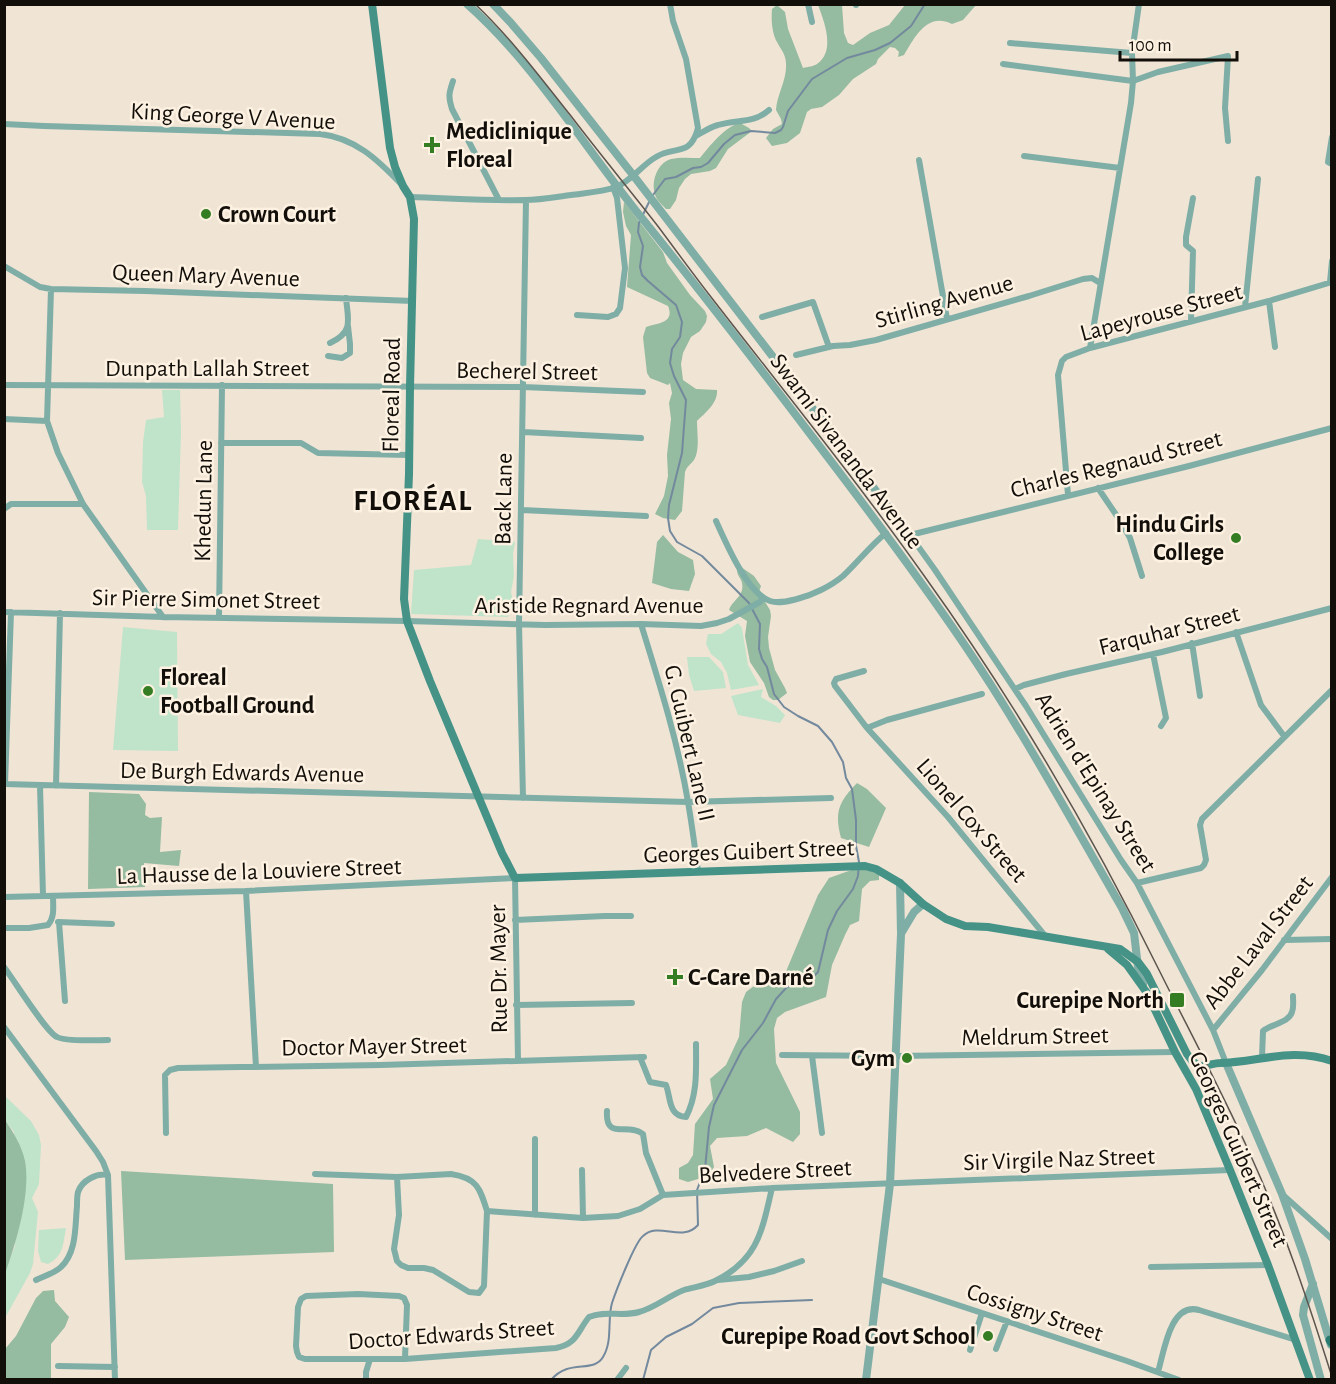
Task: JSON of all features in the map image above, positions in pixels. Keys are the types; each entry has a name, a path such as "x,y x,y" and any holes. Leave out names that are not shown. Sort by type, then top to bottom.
{"main road":[{"name":"Floreal Road","path":"372,5 390,147 395,167 410,198 414,219 404,599 407,621 478,796 515,878"},
{"name":"Georges Guibert Street","path":"515,878 865,866 876,869 900,883 923,904 946,919 965,926 988,927 1120,950 1138,962 1152,983 1193,1062 1198,1065 1226,1063"},
{"name":"Georges Guibert Street","path":"1107,948 1127,965 1147,993 1175,1052 1196,1089 1268,1265 1310,1380"},
{"path":"1226,1063 1302,1054 1332,1061"}],"street":[{"name":"Swami Sivananda Avenue","path":"467,4 513,51 548,95 615,187 761,369 886,532 961,639 1026,742 1122,908 1134,933 1140,974 1147,993"},
{"path":"492,4 540,58 633,175 910,535"},
{"path":"410,198 526,200 592,192 615,187 657,156 683,149 691,144 698,128 686,59 669,4"},
{"path":"808,4 812,22"},
{"path":"1090,348 1131,103 1132,53 1139,4"},
{"path":"1010,43 1132,53"},
{"path":"1003,64 1133,81 1158,72 1228,56 1225,108 1228,141"},
{"path":"453,81 449,99 499,200"},
{"path":"696,136 719,125 754,120 769,110"},
{"name":"King George V Avenue","path":"4,124 334,135 366,151 403,186"},
{"path":"1332,137 1330,138 1328,162 1332,164"},
{"path":"1024,156 1120,168"},
{"path":"919,160 947,319"},
{"path":"1245,307 1258,179"},
{"path":"577,315 608,317 616,314 620,308 625,268 615,187"},
{"path":"1191,321 1192,251 1186,245 1186,237 1193,198"},
{"name":"Back Lane","path":"523,798 519,624 526,200"},
{"path":"1331,282 1332,261"},
{"name":"Queen Mary Avenue","path":"4,266 40,287 51,289 413,301"},
{"name":"Stirling Avenue","path":"796,355 876,340 1083,279 1092,278 1100,283"},
{"name":"Lapeyrouse Street","path":"1068,495 1058,375 1062,361 1066,357 1090,348 1269,301 1331,282"},
{"path":"51,289 47,421 58,453 83,504 164,617"},
{"path":"328,356 342,358 350,353 346,298"},
{"path":"1269,301 1275,347"},
{"path":"762,317 813,302 829,347"},
{"path":"330,343 342,337 348,326"},
{"name":"Dunpath Lallah Street","path":"4,385 410,387"},
{"name":"Khedun Lane","path":"219,618 222,385"},
{"name":"Becherel Street","path":"410,387 523,387 643,392"},
{"path":"4,419 47,421"},
{"name":"Charles Regnaud Street","path":"910,535 1332,428"},
{"path":"522,432 641,438"},
{"path":"221,443 301,443 318,453 409,455"},
{"path":"1098,488 1130,538 1142,576"},
{"path":"4,510 11,504 83,504"},
{"path":"522,510 646,516"},
{"path":"716,521 735,561 754,590 762,600 772,602 783,602 806,596 841,578 886,532"},
{"name":"Adrien d'Epinay Street","path":"910,535 1015,689 1137,883 1213,1029 1226,1063"},
{"name":"Aristide Regnard Avenue","path":"407,621 701,626 729,619 762,600"},
{"name":"Farquhar Street","path":"1015,689 1066,674 1332,608"},
{"path":"5,784 8,612"},
{"name":"Sir Pierre Simonet Street","path":"8,612 407,621"},
{"path":"56,786 60,613"},
{"name":"G. Guibert Lane II","path":"641,624 670,722 688,802 698,871"},
{"path":"1236,632 1261,705 1284,736"},
{"path":"1192,643 1200,696"},
{"path":"1153,654 1166,718 1161,726"},
{"name":"Lionel Cox Street","path":"864,671 836,679 834,683 867,728 948,817 1046,938"},
{"path":"1137,883 1201,868 1206,860 1200,825 1202,819 1332,690"},
{"path":"867,728 887,720 982,694"},
{"name":"De Burgh Edwards Avenue","path":"5,784 688,802 831,798"},
{"path":"40,786 43,896"},
{"name":"La Hausse de la Louviere Street","path":"4,897 246,891 515,878"},
{"name":"Rue Dr. Mayer","path":"515,878 518,1061"},
{"name":"Abbe Laval Street","path":"1213,1029 1262,970 1332,878"},
{"path":"866,1380 890,1184 901,934 900,883"},
{"path":"246,891 256,1067"},
{"path":"50,924 54,910 53,896"},
{"path":"901,934 914,912 923,904"},
{"path":"515,920 631,916"},
{"path":"59,922 65,1001"},
{"path":"4,928 29,928 59,922 112,924"},
{"path":"1284,940 1332,939"},
{"path":"1120,950 1128,948 1136,941"},
{"path":"4,967 47,1028 56,1037 108,1040"},
{"path":"1262,1057 1263,1031 1289,1017 1292,1012 1293,996"},
{"path":"516,1005 633,1003"},
{"path":"4,1027 96,1151 108,1176 115,1380"},
{"name":"Doctor Mayer Street","path":"166,1133 165,1075 170,1070 178,1068 381,1065 642,1057 650,1082 666,1085 673,1111 686,1117 694,1095 696,1044"},
{"name":"Meldrum Street","path":"782,1055 896,1056 1175,1052"},
{"path":"812,1056 822,1134"},
{"path":"1226,1063 1282,1194 1331,1343"},
{"path":"487,1211 583,1218 618,1216 640,1209 663,1195 646,1153 643,1134 638,1130 614,1129 606,1119 607,1111"},
{"path":"535,1139 535,1215"},
{"path":"582,1170 583,1218"},
{"name":"Sir Virgile Naz Street","path":"890,1184 1230,1170"},
{"path":"36,1280 61,1267 74,1244 78,1192 84,1183 102,1174 108,1176"},
{"path":"315,1174 397,1177 451,1174 467,1178 474,1183 480,1190 487,1211 484,1286 479,1293 469,1292 433,1270 408,1268 397,1261 394,1249 399,1215 397,1177"},
{"name":"Belvedere Street","path":"663,1195 790,1187 890,1184"},
{"name":"Doctor Edwards Street","path":"405,1359 407,1305 404,1298 358,1294 306,1296 301,1299 298,1307 296,1346 299,1357 305,1359 405,1359 564,1346 572,1342 589,1317 594,1314 640,1312 684,1291 714,1281 736,1268 748,1257 760,1232 772,1188"},
{"path":"1282,1194 1332,1239"},
{"path":"714,1281 774,1271 802,1261"},
{"path":"1151,1267 1268,1265"},
{"name":"Cossigny Street","path":"879,1279 1179,1380"},
{"path":"1312,1284 1303,1315 1321,1380"},
{"path":"1158,1372 1173,1323 1179,1315 1192,1308 1296,1340"},
{"path":"970,1350 982,1313"},
{"path":"996,1349 1007,1321"},
{"path":"366,1380 369,1359"},
{"path":"58,1366 115,1367"},
{"path":"617,1380 626,1368"}],"green space":[{"path":"777,5 785,12 788,29 803,68 817,64 826,52 827,36 818,5 842,5 844,33 848,43 853,45 870,33 889,25 905,5 976,5 963,20 952,24 936,21 923,28 904,55 898,57 899,52 890,47 876,64 853,79 839,95 822,107 807,112 800,133 787,143 772,146 766,138 773,129 782,124 776,110 786,70 785,57 775,38 772,26 772,9"},
{"path":"740,123 752,131 728,149 716,168 691,174 685,179 679,188 676,200 670,209 666,209 657,199 654,188 655,176 661,165 671,159 700,158 723,132"},
{"path":"624,202 663,252 667,263 707,316 706,322 700,331 691,337 683,353 681,364 683,380 696,389 717,390 717,395 697,421 697,451 694,460 685,472 682,511 675,520 655,514 664,496 668,476 667,455 671,419 669,403 672,393 670,383 668,385 650,378 647,373 643,337 646,327 664,321 670,312 668,306 627,287 631,235 623,212"},
{"path":"162,390 180,390 178,530 147,530 146,496 142,482 143,442 146,420 164,417"},
{"path":"663,535 678,552 693,560 695,574 689,591 671,589 652,583 657,542"},
{"path":"478,539 515,542 511,592 513,601 508,617 411,614 414,570 471,565"},
{"path":"741,567 754,576 761,586 759,592 770,610 769,648 775,670 787,693 778,700 769,697 764,683 750,662 745,636 747,621 729,610 742,591 737,569"},
{"path":"738,623 742,628 748,665 759,685 731,690 727,673 721,662 711,654 706,644 708,634 721,634"},
{"name":"Floreal Football Ground","path":"123,627 177,632 178,751 113,750"},
{"path":"687,657 709,657 723,672 726,688 694,691"},
{"path":"763,689 761,697 785,715 780,723 738,715 731,696"},
{"path":"857,783 867,789 886,808 869,847 841,838 839,829 840,807"},
{"path":"89,792 139,794 146,804 145,815 150,818 162,817 160,852 181,850 179,866 144,863 145,887 88,889"},
{"path":"860,867 879,874 879,880 870,881 862,889 859,921 850,925 845,935 832,965 826,997 785,1012 777,1018 774,1029 776,1063 800,1112 800,1134 793,1142 766,1128 747,1136 717,1138 710,1146 714,1167 708,1176 688,1182 679,1179 679,1168 688,1163 693,1155 695,1124 713,1099 710,1079 726,1065 739,1037 742,1002 746,992 762,980 782,981 818,895 829,878"},
{"path":"5,1096 31,1121 39,1135 41,1145 39,1184 32,1198 38,1212 33,1264 5,1318 4,1274 15,1246 14,1132 5,1120"},
{"path":"5,1120 22,1150 25,1161 26,1188 14,1248 5,1274"},
{"path":"121,1171 333,1184 334,1252 125,1260"},
{"path":"66,1228 60,1253 48,1264 41,1262 38,1251 39,1230"},
{"path":"54,1290 55,1301 69,1317 65,1327 51,1344 51,1379 5,1379 5,1349 16,1336 36,1298 43,1291"}],"waterway":[{"path":"653,195 665,179 676,177 708,163 735,135 751,131 775,133 781,130 788,111 812,79 847,58 890,43 911,26 925,4"},
{"path":"551,1380 558,1373 593,1365 603,1357 608,1344 612,1303 621,1278 643,1236 656,1230 685,1232 698,1225 697,1190 705,1169 709,1127 714,1105 742,1050 763,1023 776,999 787,987 813,977 818,972 828,930 837,911 853,889 858,876 859,862 852,789 846,778 843,762 832,742 818,726 784,707 774,694 767,667 759,649 760,624 749,603 702,556 677,542 670,531 669,505 682,453 686,400 670,363 672,349 680,337 682,322 676,305 642,275 640,267 643,246 638,232 639,223 650,200"},
{"path":"643,1380 651,1350 666,1337 692,1324 713,1308 739,1303 812,1300"}],"tram line":[{"path":"475,4 513,44 548,87 846,471 958,624 1020,720 1107,869 1239,1131 1284,1236 1332,1377"}],"place":[{"name":"Mediclinique Floreal","path":"432,145"},
{"name":"Crown Court","path":"206,214"},
{"name":"Hindu Girls College","path":"1236,538"},
{"name":"Floreal Football Ground","path":"148,691"},
{"name":"C-Care Darné","path":"675,977"},
{"name":"Curepipe North","path":"1177,1000"},
{"name":"Gym","path":"907,1058"},
{"name":"Curepipe Road Govt School","path":"988,1336"}],"district":[{"name":"FLORÉAL","path":"413,500"}]}
